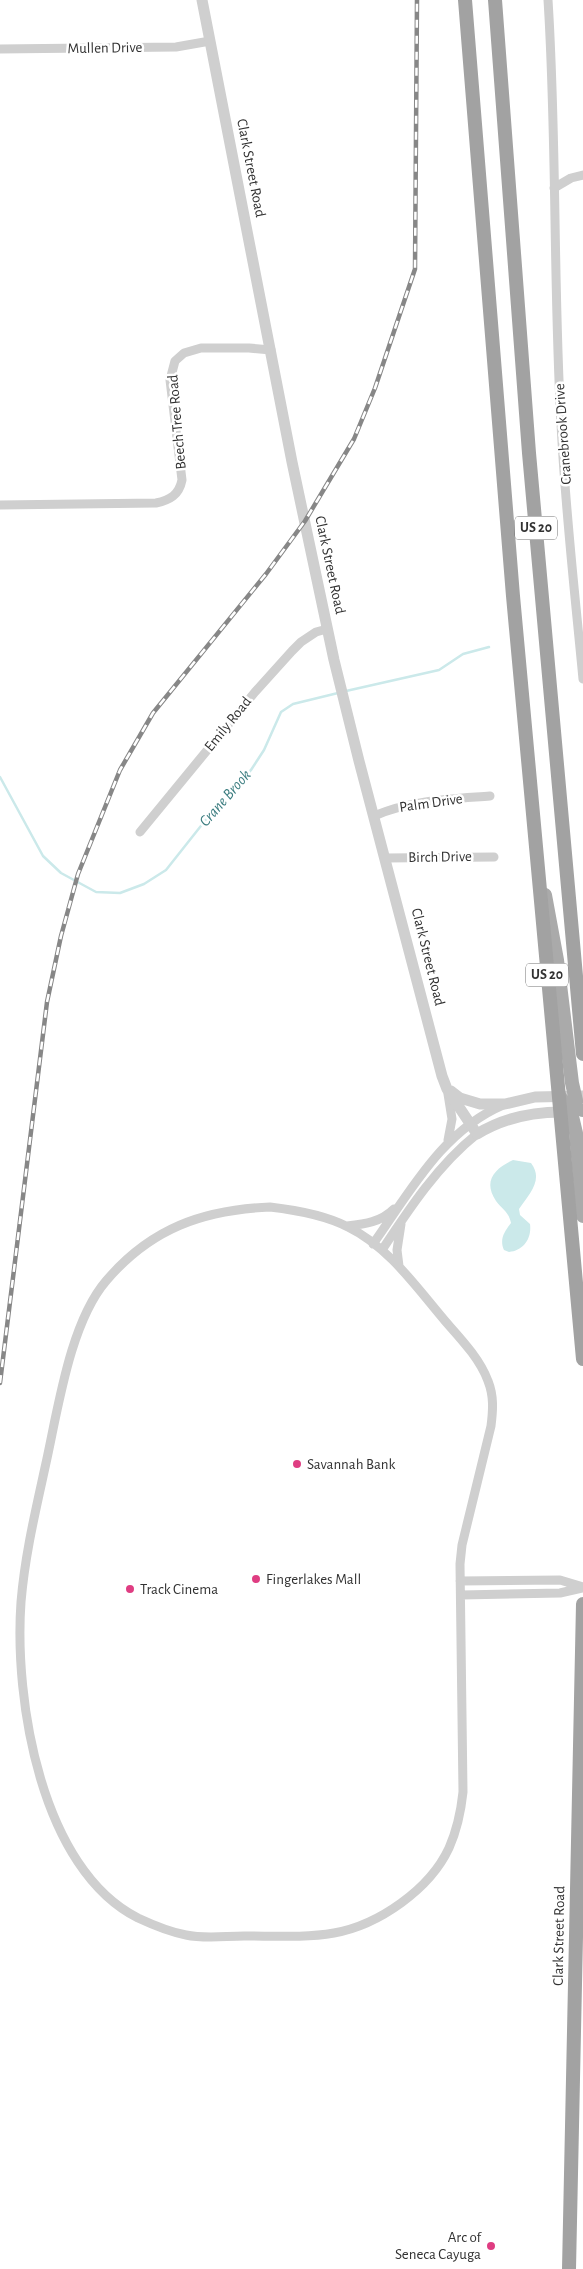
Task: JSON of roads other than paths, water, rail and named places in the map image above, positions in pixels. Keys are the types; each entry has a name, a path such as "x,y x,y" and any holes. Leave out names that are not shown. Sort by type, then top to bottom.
{"highway":[{"name":"US 20","path":"465,0 511,576 559,1096 575,1112 583,1359"},
{"name":"US 20","path":"495,0 529,453 583,1054"},
{"name":"Clark Street Road","path":"569,2269 580,1907 583,1604"}],"main road":[{"path":"536,853 552,934 579,1096 575,1112 583,1216"}],"street":[{"name":"Clark Street Road","path":"202,0 292,462 327,630 353,739 447,1089 477,1134"},
{"name":"Cranebrook Drive","path":"548,0 553,83 561,424 583,679"},
{"name":"Mullen Drive","path":"0,50 176,47 210,41"},
{"path":"554,188 570,178 583,175"},
{"name":"Beech Tree Road","path":"0,505 156,504 173,498 179,491 182,480 170,380 175,361 184,352 195,348 270,350"},
{"name":"Emily Road","path":"140,832 255,692 292,651 316,632 327,630"},
{"name":"Palm Drive","path":"374,816 395,808 420,802 490,796"},
{"name":"Birch Drive","path":"386,858 494,857"},
{"path":"447,1089 470,1102 506,1104"},
{"path":"447,1089 452,1119 448,1142"},
{"path":"374,1244 448,1142 485,1113 506,1104 535,1097 579,1096"},
{"path":"382,1250 402,1220 450,1159 477,1134 491,1126 515,1117 575,1112"},
{"path":"347,1226 379,1220 402,1203"},
{"path":"270,1207 305,1213 347,1226 382,1250 399,1266 473,1356 485,1374 492,1395 494,1409 491,1426 462,1545 460,1595 464,1792 461,1809 449,1848 440,1863 422,1884 401,1903 368,1923 351,1929 324,1934 187,1935 147,1922 125,1910 98,1888 79,1866 58,1824 31,1740 22,1688 20,1624 24,1576 32,1527 66,1376 81,1326 104,1283 124,1262 149,1242 170,1229 197,1217 237,1209 270,1207"},
{"path":"399,1266 397,1250 402,1220"},
{"path":"460,1581 560,1580 583,1587"},
{"path":"460,1595 560,1593 583,1587"}],"water":[{"path":"513,1160 531,1163 535,1169 536,1181 519,1209 520,1215 530,1224 530,1235 522,1247 509,1252 504,1250 502,1239 511,1223 510,1219 496,1201 490,1187 496,1171"}],"waterway":[{"name":"Crane Brook","path":"346,691 439,670 463,654 489,647"},
{"name":"Crane Brook","path":"0,777 43,856 61,873 96,892 120,893 144,884 166,870 227,793 251,770 264,750 281,712 293,704 338,693"}],"railway":[{"path":"0,1383 47,1002 61,936 78,874 120,770 153,713 266,574 305,521 354,439 375,388 415,269 417,0"}],"place":[{"name":"Savannah Bank","path":"297,1464"},
{"name":"Fingerlakes Mall","path":"256,1579"},
{"name":"Track Cinema","path":"130,1589"},
{"name":"Arc of Seneca Cayuga","path":"491,2246"}]}
